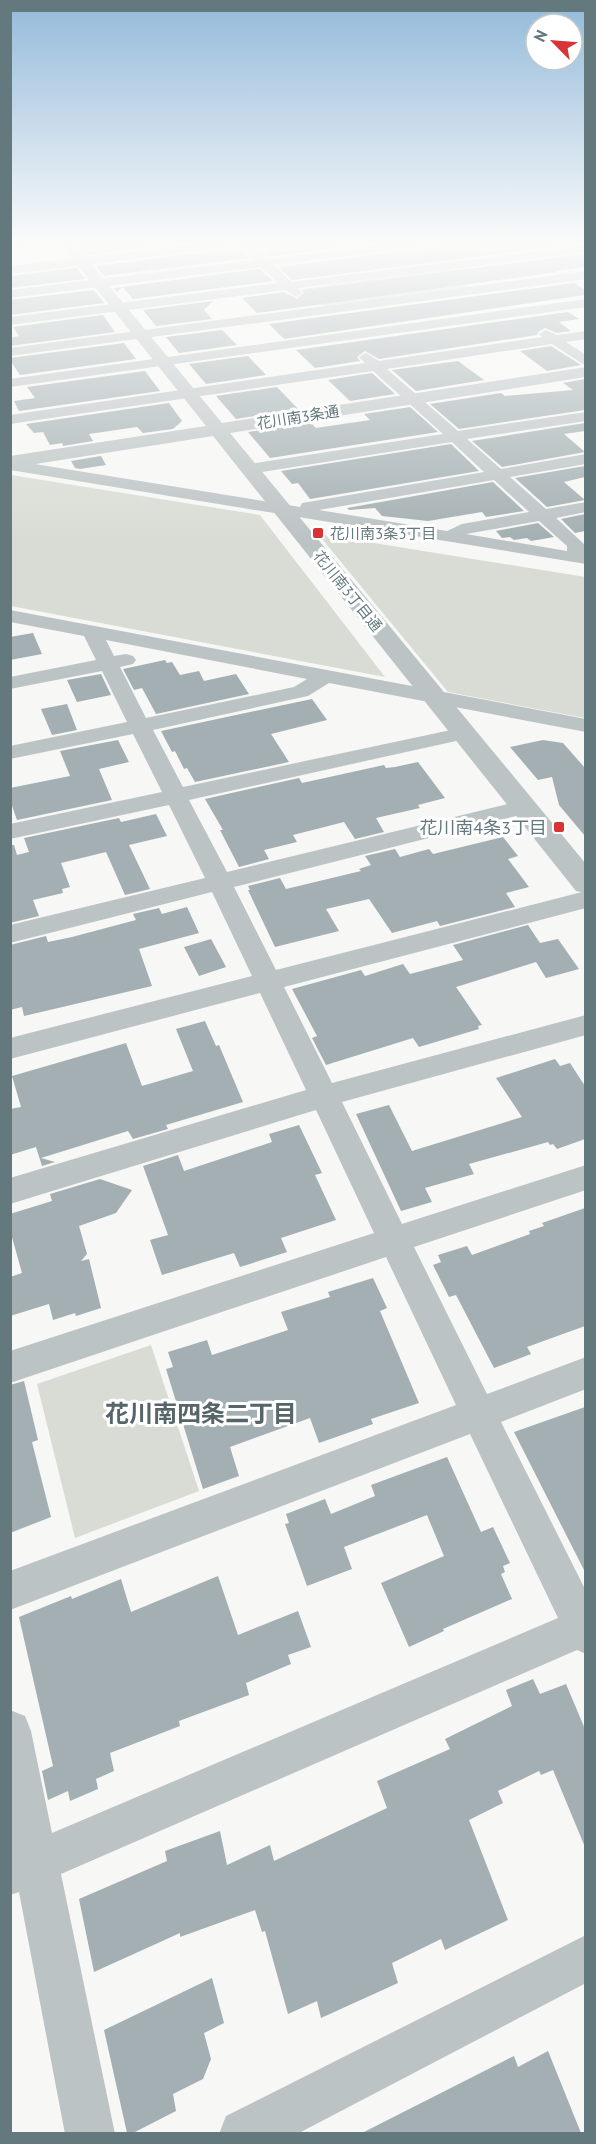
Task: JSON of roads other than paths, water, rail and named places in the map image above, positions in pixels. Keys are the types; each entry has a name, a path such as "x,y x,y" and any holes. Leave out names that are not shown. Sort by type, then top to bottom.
{"street":[{"path":"10,352 78,342"},
{"name":"花川南3丁目通","path":"146,342 585,884"},
{"path":"10,383 314,342"},
{"path":"10,464 581,559 576,545 349,342"},
{"path":"10,420 540,342"},
{"path":"557,342 585,362"},
{"name":"花川南3条通","path":"10,464 217,429 585,372"},
{"path":"249,469 585,416"},
{"path":"282,511 585,459"},
{"path":"447,537 462,529 585,507"},
{"path":"13,618 585,726"},
{"path":"23,1868 584,1629 219,883 92,632"},
{"path":"10,682 146,656 171,647"},
{"path":"10,753 301,692 326,676"},
{"path":"10,832 465,733"},
{"path":"10,934 524,807"},
{"path":"10,1049 585,899"},
{"path":"10,1191 324,1096 585,1025"},
{"path":"10,1367 585,1178"},
{"path":"10,1591 585,1373"},
{"path":"10,1731 23,1868 90,2133"},
{"path":"244,2133 585,1958"}],"place":[{"name":"花川南3条3丁目","path":"318,533"},
{"name":"花川南4条3丁目","path":"559,827"}],"district":[{"name":"花川南四条二丁目","path":"201,1413"}]}
